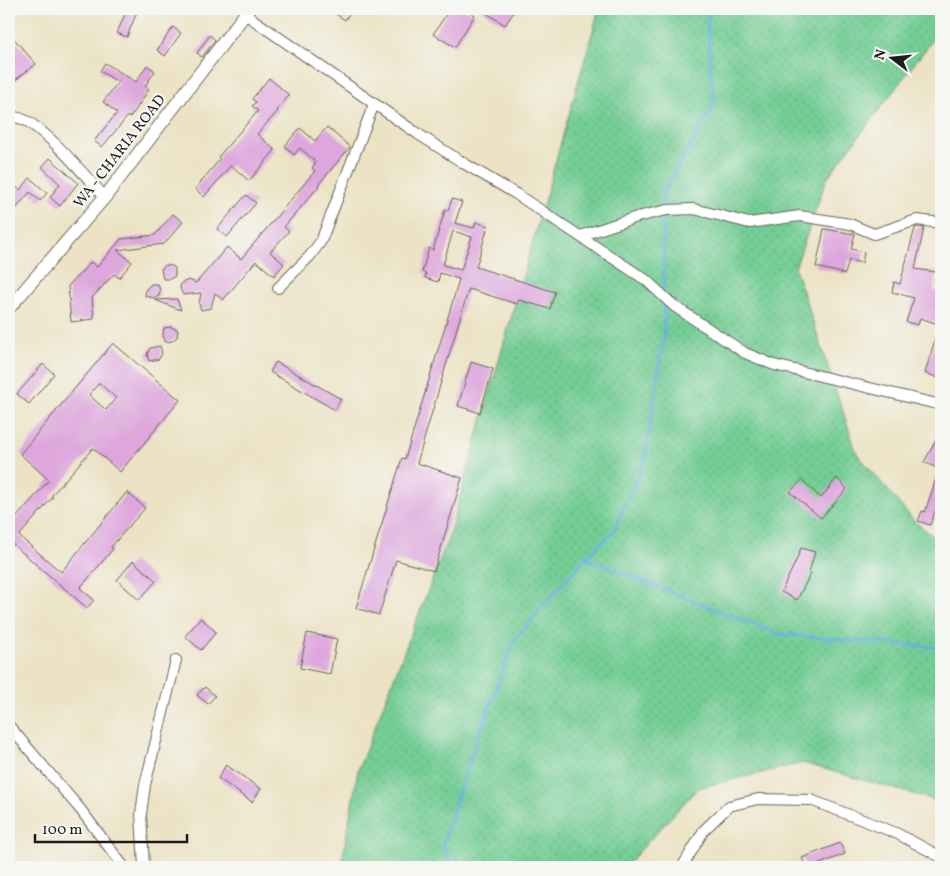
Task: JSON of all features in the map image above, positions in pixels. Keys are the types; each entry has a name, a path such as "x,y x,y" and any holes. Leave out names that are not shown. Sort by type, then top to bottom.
{"street":[{"path":"247,11 374,104 465,164 516,194 646,280 674,306 745,353 774,366 941,405"},
{"name":"WA - CHARIA ROAD","path":"9,308 105,196 247,11"},
{"path":"278,288 310,256 321,241 374,104"},
{"path":"9,116 18,117 30,123 48,138 105,196"},
{"path":"580,236 637,217 666,210 694,209 749,223 800,216 850,224 874,234 917,220 941,223"},
{"path":"144,867 141,814 145,785 176,660"},
{"path":"9,726 80,809 124,867"},
{"path":"684,864 704,830 729,806 758,798 811,800 896,833 941,857"}],"green space":[{"path":"599,9 941,9 941,27 938,33 827,178 795,268 857,454 915,522 941,542 941,802 803,763 698,788 625,867 341,867 358,770 448,539"}],"building":[{"path":"127,9 138,9 127,37 117,33"},
{"path":"328,9 352,9 345,20"},
{"path":"450,9 465,9 475,15 455,47 433,34"},
{"path":"480,9 516,9 505,25"},
{"path":"173,27 181,33 165,56 157,50"},
{"path":"9,33 36,64 9,85"},
{"path":"210,35 215,40 202,57 197,53"},
{"path":"105,63 136,82 147,65 155,71 145,86 149,89 135,111 129,118 128,116 102,147 94,141 117,113 103,102 118,82 100,71"},
{"path":"269,78 289,95 278,111 257,134 275,150 249,181 231,165 204,197 195,189 220,159 218,157 258,111 252,106 256,102 252,99"},
{"path":"327,127 350,147 284,227 289,231 270,252 284,264 274,276 256,261 223,300 215,293 211,308 201,310 199,304 201,293 183,295 180,288 181,283 189,280 196,283 227,247 241,259 315,171 312,168 316,162 300,148 294,155 285,146 300,128 315,141"},
{"path":"50,158 78,183 60,206 50,197 60,184 42,167"},
{"path":"30,178 47,193 40,201 30,192 9,217 9,181 20,190"},
{"path":"246,195 256,203 227,237 217,229"},
{"path":"452,199 462,202 455,223 474,228 476,222 488,226 476,267 555,292 550,309 519,300 517,304 469,289 417,463 462,478 434,571 396,560 379,615 356,608 402,458 405,459 459,279 440,273 438,282 425,278 426,273 422,272 429,248 433,250 445,210 448,211","holes":["453,231 472,237 461,270 443,265"]},
{"path":"173,214 183,222 164,244 117,250 132,262 119,278 114,274 92,298 94,319 71,322 68,286 91,262 97,267 121,239 155,235"},
{"path":"915,228 924,228 915,269 936,272 934,291 941,292 941,325 920,318 918,325 906,322 914,298 892,292 894,282 900,284"},
{"path":"824,229 855,234 851,249 864,252 862,263 849,260 845,274 816,267"},
{"path":"166,265 175,268 175,276 170,279 163,279 161,269"},
{"path":"151,284 158,284 160,291 159,296 155,298 145,296 146,289"},
{"path":"177,299 181,310 155,300"},
{"path":"939,326 941,326 941,369 939,378 925,373"},
{"path":"171,327 178,330 177,337 172,341 165,342 164,328"},
{"path":"113,343 180,400 120,472 93,448 19,536 61,572 127,492 145,508 111,547 113,549 80,588 94,600 87,608 9,541 9,526 49,480 20,454","holes":["99,383 116,398 106,410 89,395"]},
{"path":"160,346 162,353 159,359 149,361 147,354 150,348"},
{"path":"276,362 341,399 335,410 270,372"},
{"path":"471,362 493,369 480,413 458,406"},
{"path":"43,364 54,374 29,404 17,394"},
{"path":"941,431 941,495 930,525 918,521 922,511 925,512 939,469 924,462"},
{"path":"837,478 847,489 821,518 790,492 802,480 821,498"},
{"path":"801,548 815,552 809,572 811,573 797,600 781,592"},
{"path":"133,561 156,581 139,600 117,580"},
{"path":"201,618 216,632 201,650 185,636"},
{"path":"307,633 337,639 330,674 300,668"},
{"path":"205,687 215,696 208,704 197,695"},
{"path":"226,765 261,789 252,802 218,778"},
{"path":"840,843 845,854 812,867 806,867 802,858"}],"waterway":[{"path":"664,292 663,193 714,105 707,21 714,9"},
{"path":"453,867 443,846 460,787 514,640 585,558 613,532 644,463 664,337 664,301"},
{"path":"585,558 778,634 941,648"}]}
